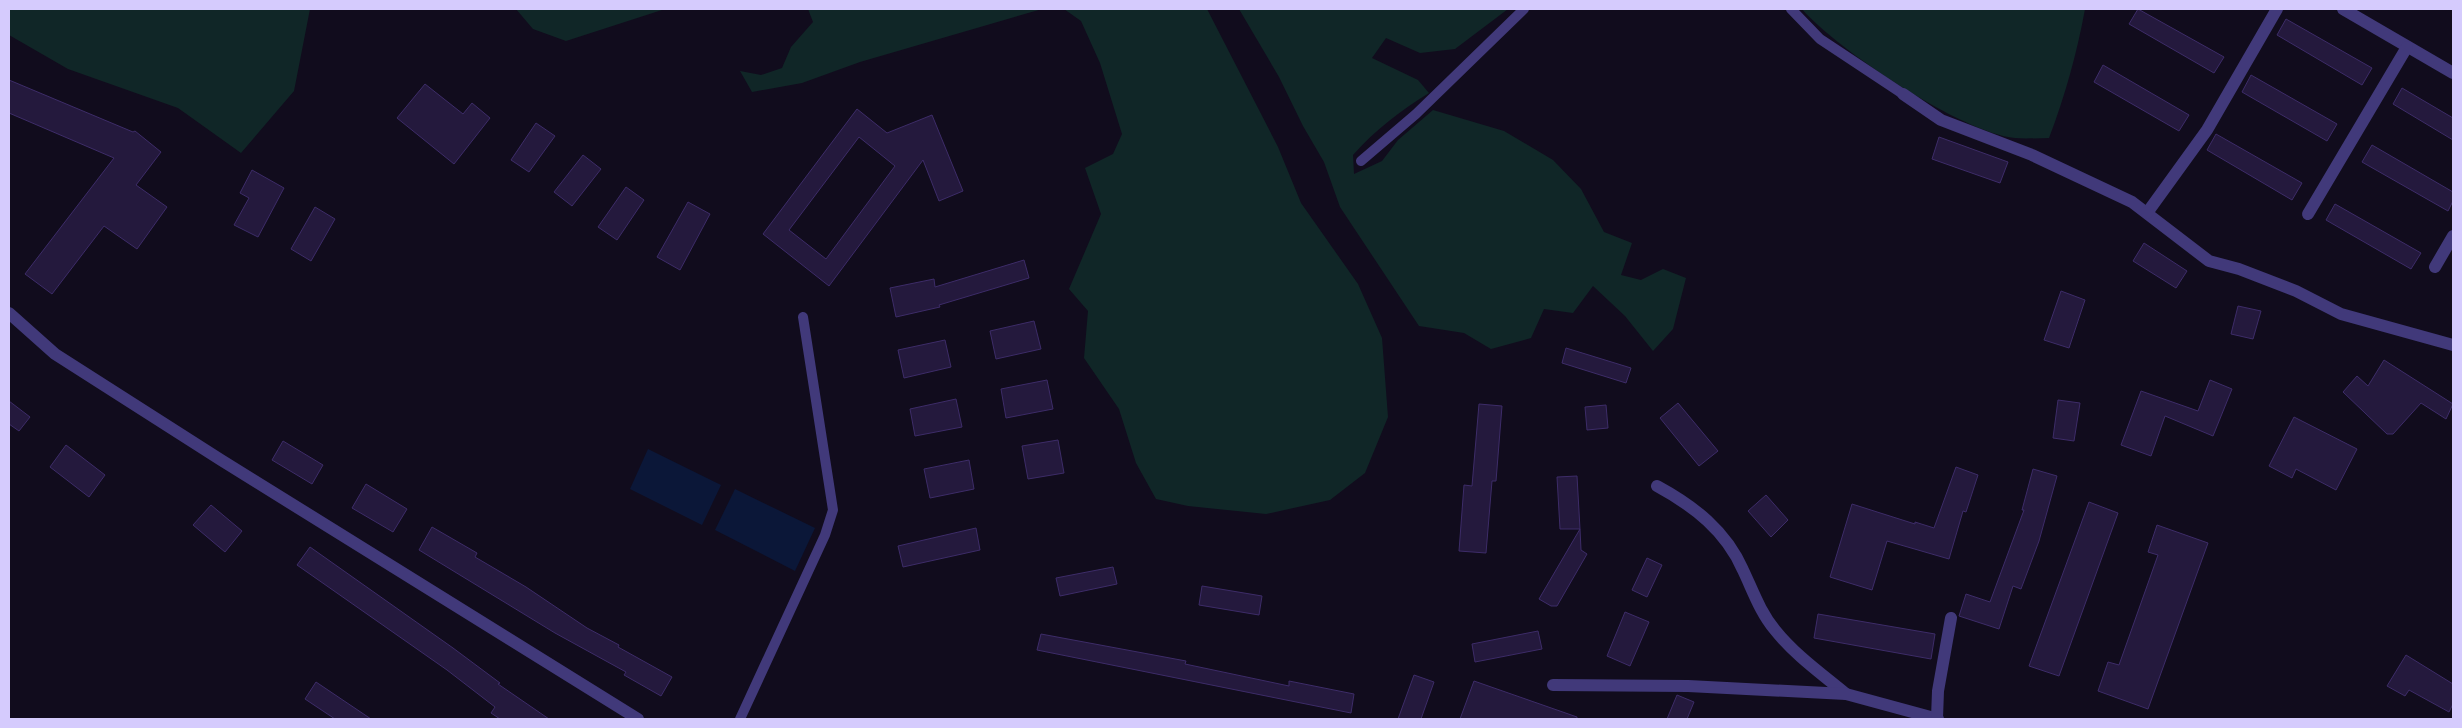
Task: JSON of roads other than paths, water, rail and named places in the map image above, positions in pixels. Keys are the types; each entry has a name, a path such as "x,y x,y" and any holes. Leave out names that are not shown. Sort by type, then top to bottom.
{"street":[{"path":"2147,213 2207,130 2277,9"},
{"path":"2343,9 2453,73"},
{"path":"2308,214 2407,46"},
{"path":"1903,94 1941,120 2032,155 2132,202 2209,261 2239,269 2296,291 2341,314 2453,345"},
{"path":"2435,267 2453,236"},
{"path":"9,313 64,359 229,465 638,719"},
{"path":"1658,486 1709,520 1727,541 1743,568 1757,604 1776,631 1812,666 1846,694"},
{"path":"1553,685 1688,686 1846,694 1938,718 1938,691 1951,618"}],"lane":[{"path":"1361,161 1416,114 1524,9"},
{"path":"1791,9 1820,39 1903,94"},
{"path":"740,719 825,534 832,510 803,317"}],"water":[{"path":"648,449 721,485 702,525 630,489"},
{"path":"735,489 815,528 795,571 715,530"}]}
